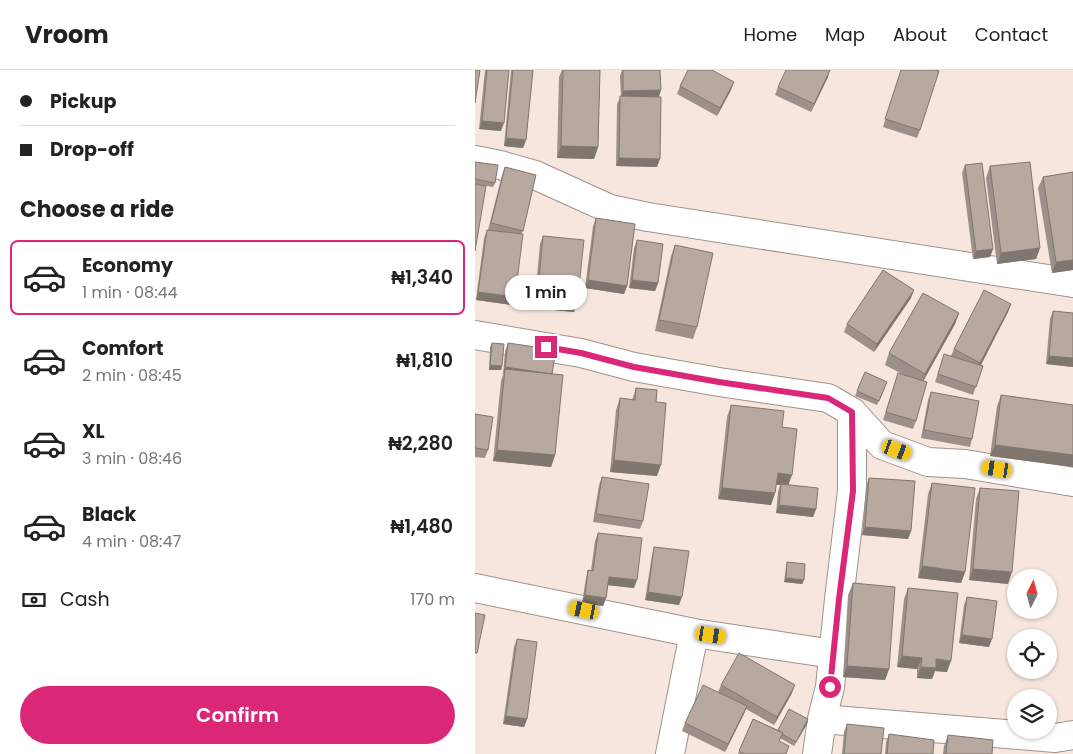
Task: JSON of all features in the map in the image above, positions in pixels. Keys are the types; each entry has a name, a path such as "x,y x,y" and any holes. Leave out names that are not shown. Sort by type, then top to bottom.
{"street":[{"path":"475,160 535,175 610,209 648,217 1073,283"},
{"path":"475,334 581,353 634,367 828,398 852,412 882,445 927,462 965,464 1073,482"},
{"path":"817,754 822,719 830,687 853,491 852,412"},
{"path":"475,588 693,632 833,654"},
{"path":"670,754 693,632"},
{"path":"822,719 1055,738 1073,735"}],"building":[{"path":"475,70 480,70 475,103"},
{"path":"487,70 509,70 504,123 482,121"},
{"path":"513,70 533,70 526,140 506,138"},
{"path":"563,70 600,70 598,147 561,146"},
{"path":"623,70 660,70 661,90 623,91"},
{"path":"688,70 712,70 734,82 720,108 680,86"},
{"path":"786,70 830,70 814,104 778,87"},
{"path":"901,70 939,71 920,130 885,119"},
{"path":"620,96 661,97 660,159 619,158"},
{"path":"475,162 498,165 495,183 475,179"},
{"path":"1030,162 1040,248 1001,253 990,166"},
{"path":"982,163 993,249 976,251 965,165"},
{"path":"505,167 536,175 523,231 491,223"},
{"path":"1073,172 1073,260 1056,262 1043,177"},
{"path":"475,184 486,186 475,251"},
{"path":"596,218 635,224 627,286 588,280"},
{"path":"487,230 523,234 515,297 478,292"},
{"path":"543,236 584,240 577,304 537,300"},
{"path":"637,240 663,244 658,283 632,280"},
{"path":"675,245 713,253 697,327 659,320"},
{"path":"883,270 914,290 877,344 847,324"},
{"path":"984,290 1011,304 980,363 954,349"},
{"path":"923,293 959,313 925,374 889,353"},
{"path":"1053,311 1073,313 1073,358 1049,356"},
{"path":"492,343 504,344 502,366 490,365"},
{"path":"508,343 556,350 552,374 505,367"},
{"path":"944,354 983,366 976,387 938,374"},
{"path":"505,369 563,375 555,455 497,450"},
{"path":"865,372 887,382 879,401 857,391"},
{"path":"898,373 927,382 916,421 886,412"},
{"path":"636,388 657,390 656,402 666,403 661,465 614,460 620,398 635,400"},
{"path":"931,392 979,401 972,439 924,430"},
{"path":"1001,395 1073,405 1073,455 995,445"},
{"path":"731,405 784,411 782,427 797,429 792,475 778,473 775,493 722,488"},
{"path":"475,414 493,417 488,450 475,448"},
{"path":"602,477 649,484 643,521 596,514"},
{"path":"869,478 915,481 911,531 865,527"},
{"path":"932,483 975,488 965,572 922,566"},
{"path":"781,484 818,488 816,509 779,505"},
{"path":"980,488 1019,491 1012,569 1007,569 1007,572 973,569"},
{"path":"598,533 642,538 637,580 609,577 606,598 585,595 588,570 593,571"},
{"path":"654,547 689,551 682,597 648,592"},
{"path":"787,562 805,564 804,580 786,578"},
{"path":"853,583 895,587 889,669 847,666"},
{"path":"908,588 958,593 951,661 936,659 936,668 921,667 922,658 902,656"},
{"path":"967,597 997,601 992,639 962,635"},
{"path":"475,613 485,615 477,653 475,653"},
{"path":"517,639 537,642 527,719 506,716"},
{"path":"739,653 795,685 777,717 721,685"},
{"path":"703,685 747,706 728,744 685,723"},
{"path":"789,709 808,719 796,742 778,730"},
{"path":"753,719 783,733 779,741 789,746 786,754 744,754 739,751"},
{"path":"847,724 884,728 881,754 844,754"},
{"path":"889,734 934,740 933,754 887,754"},
{"path":"948,735 993,740 992,754 946,754"}],"route":[{"path":"546,347 581,353 634,367 828,398 852,412 853,491 830,687"}]}
